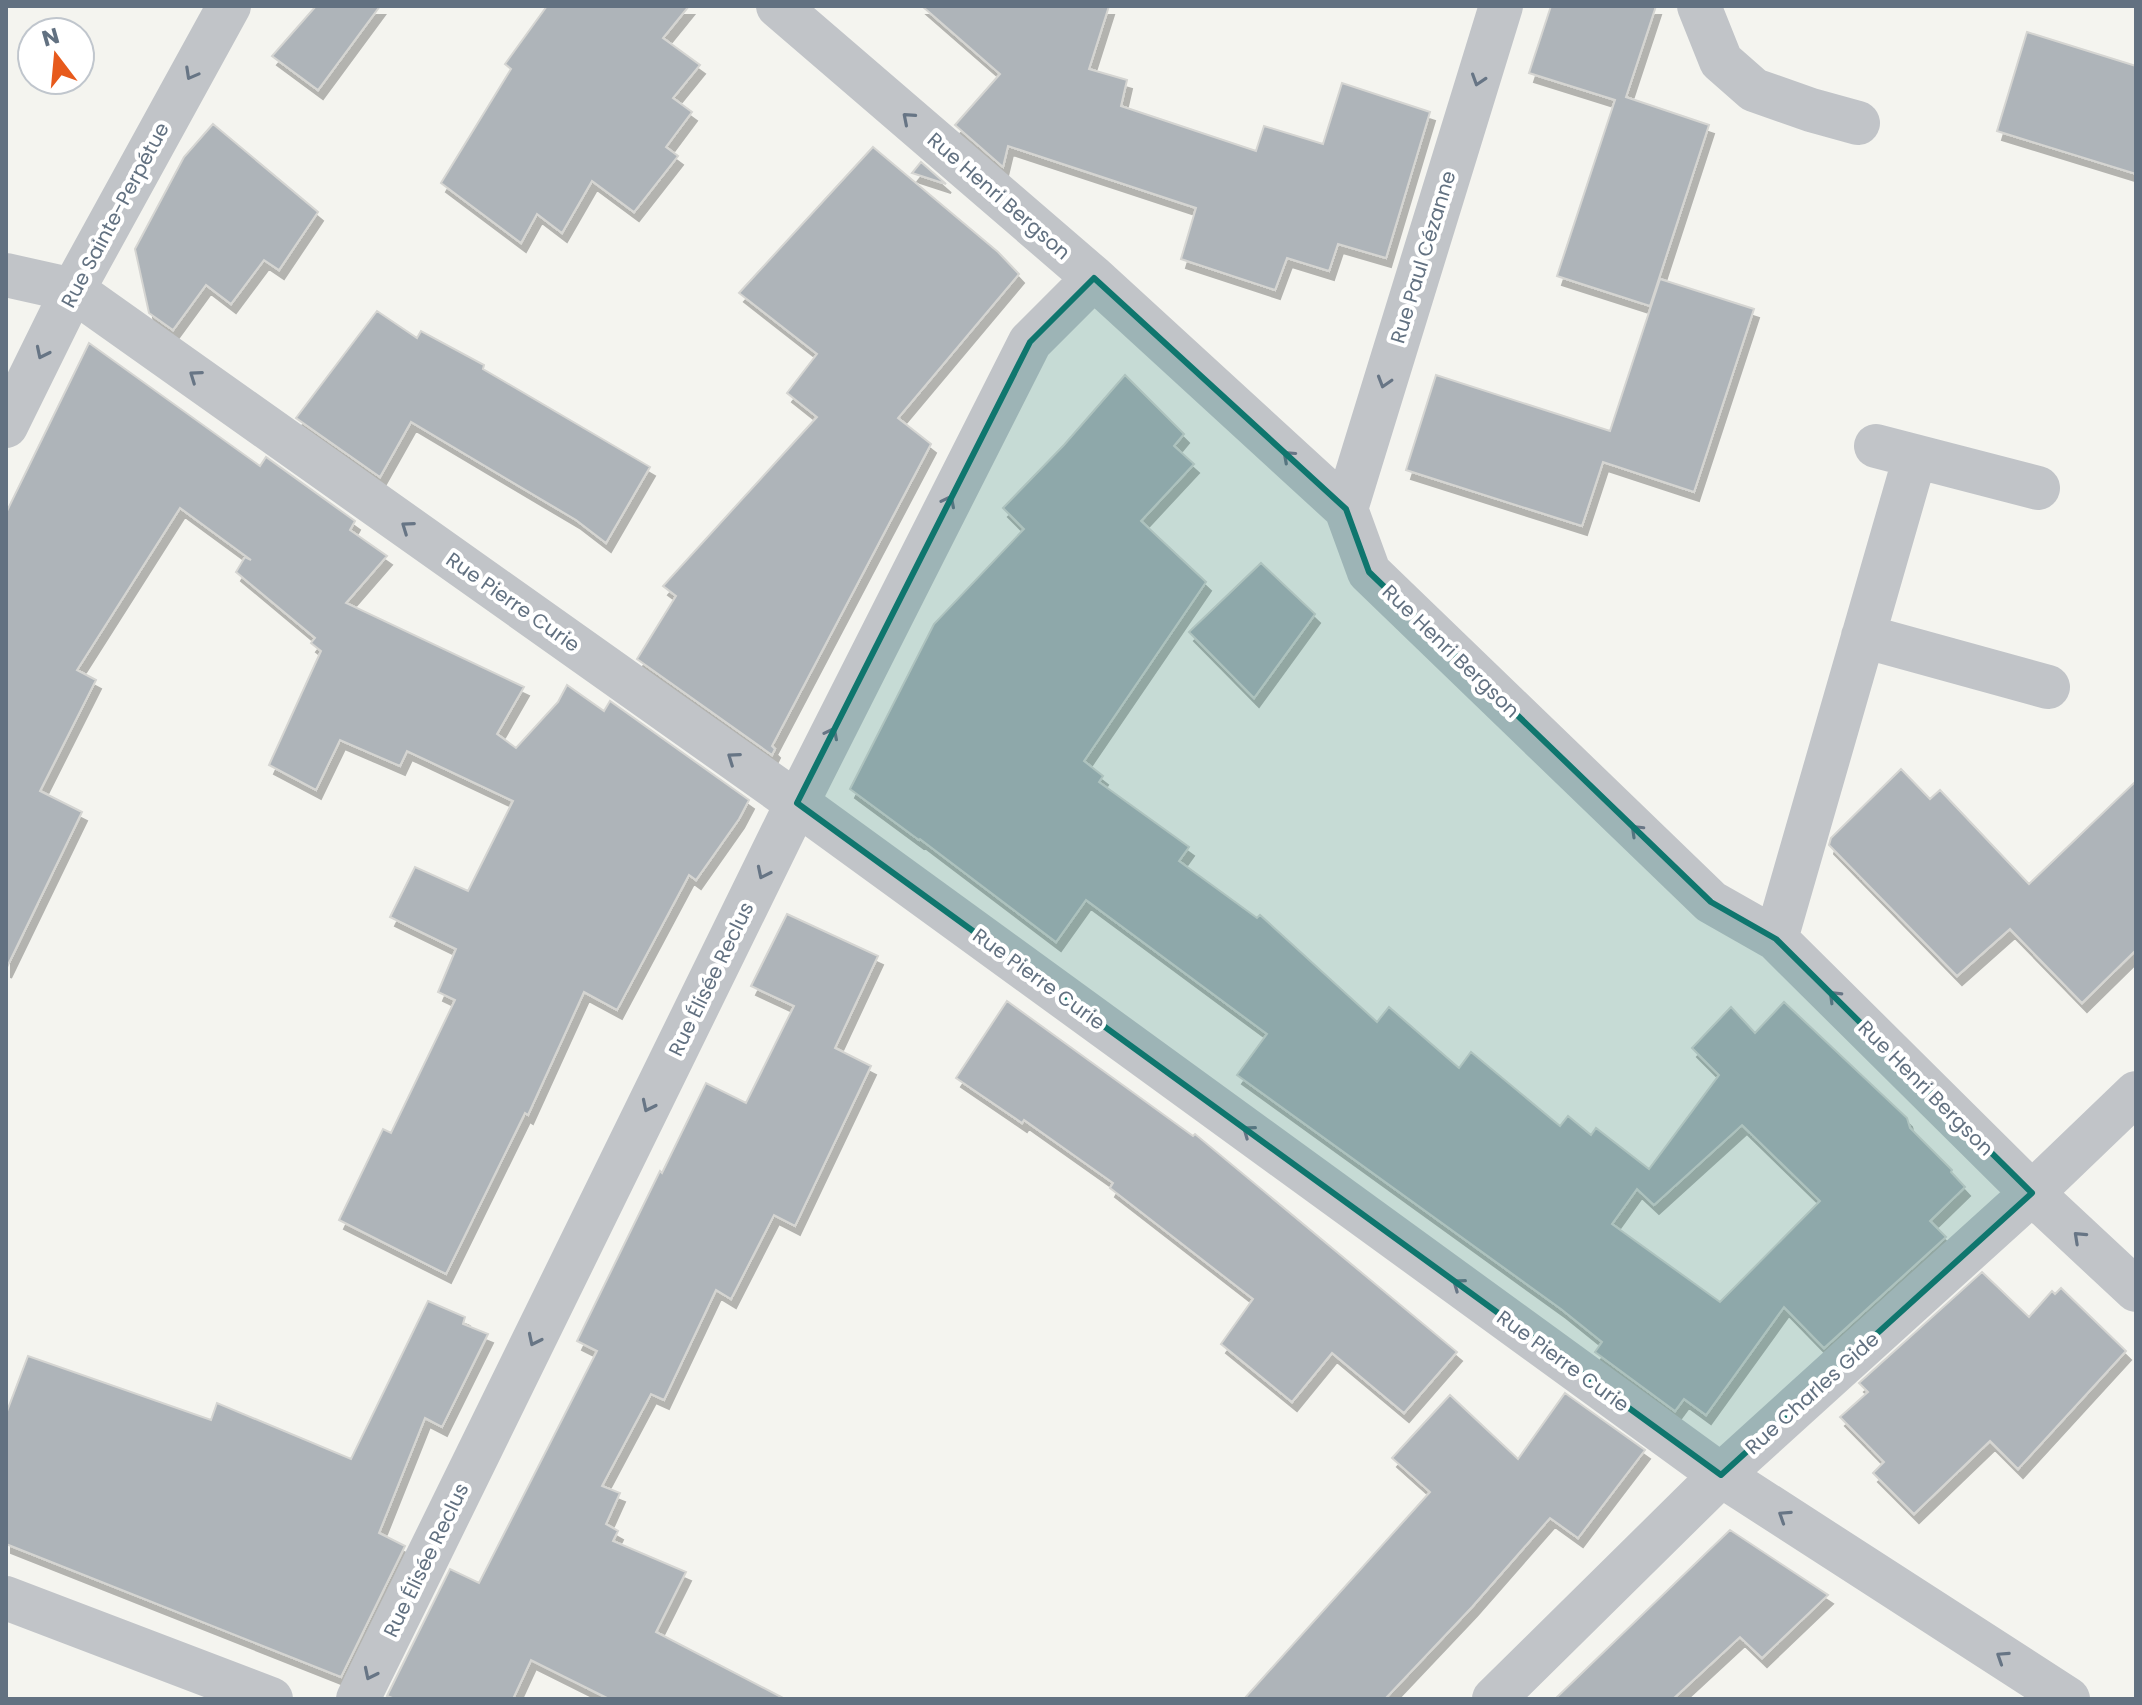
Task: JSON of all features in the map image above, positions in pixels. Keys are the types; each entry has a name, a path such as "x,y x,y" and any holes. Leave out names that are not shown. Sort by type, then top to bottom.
{"street":[{"name":"Rue Sainte-Perpétue","path":"6,426 73,290 229,6"},
{"name":"Rue Henri Bergson","path":"778,6 1094,278 1346,509 1369,572 1711,902 1776,939 2032,1193 2136,1290"},
{"name":"Rue Paul Cézanne","path":"1346,509 1501,6"},
{"path":"1699,6 1721,61 1754,90 1858,123"},
{"name":"Rue Pierre Curie","path":"6,275 73,290 797,803 1721,1475 2068,1699"},
{"name":"Rue Élisée Reclus","path":"358,1699 797,803 1030,342 1094,278"},
{"path":"1776,939 1863,636 1896,452 2038,488"},
{"path":"1863,636 2048,687"},
{"name":"Rue Charles Gide","path":"1494,1699 1721,1475 2032,1193 2136,1093"},
{"path":"6,1598 271,1699"}],"highlighted area":[{"path":"1094,278 1346,509 1369,572 1711,902 1776,939 2032,1193 1721,1475 797,803 1030,342"}],"building":[{"path":"316,6 380,6 318,90 272,56"},
{"path":"547,6 689,6 663,38 700,65 673,98 692,112 666,147 678,156 634,212 592,181 562,233 537,214 521,243 441,183 511,69 505,64"},
{"path":"922,6 1109,6 1089,69 1127,80 1121,106 1256,151 1264,126 1323,144 1342,83 1430,112 1386,258 1338,244 1329,271 1287,258 1275,290 1181,259 1196,208 1008,146 1003,167 955,125 1000,74"},
{"path":"1551,6 1656,6 1626,97 1709,125 1650,306 1557,276 1615,100 1529,73"},
{"path":"2027,32 2136,66 2136,174 1997,131"},
{"path":"213,124 318,212 279,270 264,260 231,304 206,285 173,330 149,313 135,249 184,157"},
{"path":"873,147 998,252 1019,274 898,418 931,444 772,746 775,749 772,755 637,659 676,596 663,586 817,417 787,393 817,354 739,293"},
{"path":"921,162 946,184 912,173"},
{"path":"1660,279 1754,309 1694,492 1603,462 1582,526 1406,470 1436,375 1610,431"},
{"path":"377,311 417,338 421,331 484,365 483,369 650,467 606,543 576,520 411,422 380,477 296,418"},
{"path":"89,343 260,466 266,457 355,521 350,530 387,556 346,603 524,687 497,734 516,748 558,702 567,685 604,711 610,701 749,800 696,880 689,875 617,1010 584,992 528,1115 525,1113 446,1274 339,1220 383,1129 391,1133 455,1000 438,992 456,949 390,917 415,867 468,891 513,801 407,751 400,766 340,740 316,790 269,765 321,651 311,643 315,638 236,572 245,557 251,560 180,508 77,670 96,680 40,791 82,812 6,969 6,513"},
{"path":"1125,375 1184,434 1174,446 1194,464 1141,521 1206,582 1084,761 1103,776 1099,782 1189,847 1179,861 1257,918 1260,915 1377,1022 1389,1007 1459,1068 1471,1052 1560,1126 1568,1116 1591,1135 1596,1128 1649,1169 1719,1075 1692,1048 1731,1007 1755,1033 1784,1002 1907,1118 1910,1128 1965,1187 1930,1221 1946,1237 1824,1348 1784,1307 1706,1415 1684,1399 1675,1411 1595,1352 1602,1342 1561,1309 1237,1075 1267,1034 1086,900 1056,942 850,789 934,624 1024,529 1003,508","holes":["1742,1125 1820,1201 1720,1302 1612,1224 1637,1189 1654,1205"]},
{"path":"1261,563 1315,614 1254,698 1189,632"},
{"path":"1901,769 1930,799 1940,790 2029,884 2136,781 2136,950 2082,1003 2010,929 1957,976 1829,845 1831,838"},
{"path":"787,914 878,956 835,1048 871,1066 795,1226 774,1215 731,1299 716,1290 664,1400 651,1394 602,1486 620,1493 606,1524 618,1531 613,1541 686,1572 656,1632 785,1699 609,1699 531,1660 513,1699 395,1699 387,1696 450,1569 479,1583 597,1351 577,1341 706,1083 746,1103 794,1006 751,986"},
{"path":"1007,1001 1193,1136 1195,1134 1457,1352 1404,1413 1332,1353 1292,1402 1221,1344 1253,1299 1110,1188 1113,1183 1024,1120 1022,1123 956,1078"},
{"path":"1982,1272 2029,1317 2052,1291 2055,1294 2061,1288 2126,1351 2018,1469 1990,1441 1914,1514 1873,1473 1884,1462 1840,1417 1868,1392 1859,1383"},
{"path":"428,1301 465,1317 463,1324 488,1334 442,1427 425,1418 379,1533 405,1546 341,1677 6,1544 6,1414 28,1356 211,1420 217,1403 351,1459"},
{"path":"1565,1393 1645,1450 1578,1538 1550,1518 1385,1699 1244,1699 1430,1492 1392,1458 1450,1395 1518,1459"},
{"path":"1730,1530 1828,1595 1762,1658 1740,1637 1673,1699 1555,1699"}]}
